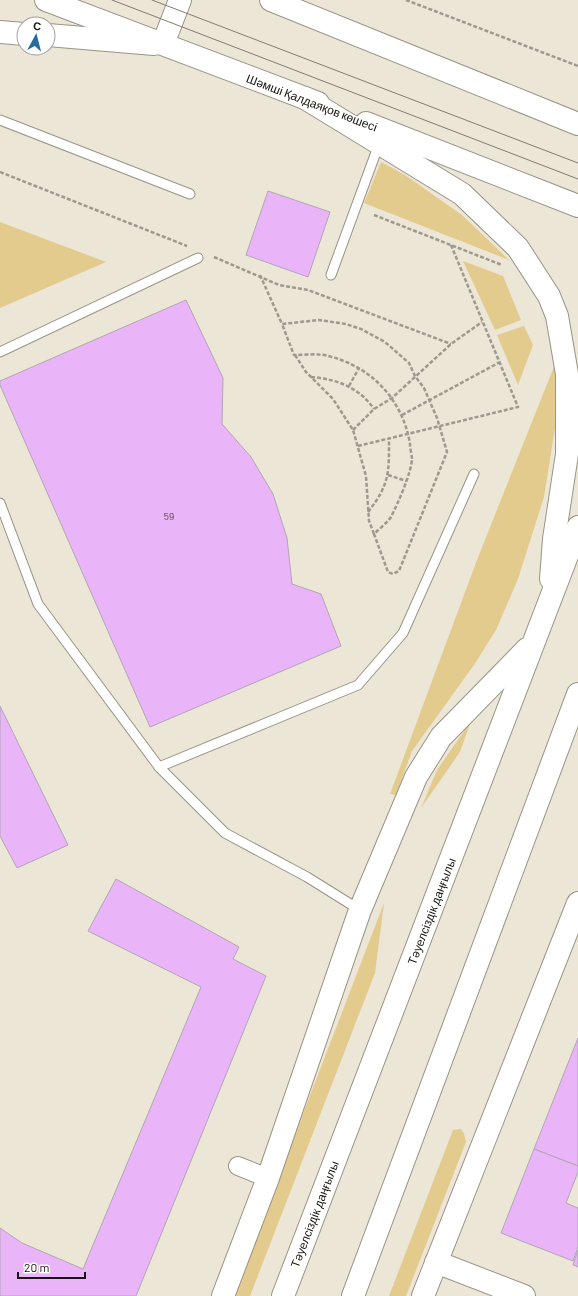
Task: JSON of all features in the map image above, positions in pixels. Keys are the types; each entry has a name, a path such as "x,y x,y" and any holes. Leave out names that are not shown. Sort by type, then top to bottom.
{"main road":[{"name":"Шәмші Қалдаяқов көшесі","path":"46,0 305,98 578,206"},
{"path":"56,36 163,44 180,0"},
{"path":"271,0 578,124"},
{"path":"0,32 16,33"},
{"path":"305,98 462,194 518,248 549,296 557,316 567,374 567,454 554,539 549,604"},
{"name":"Тәуелсіздік даңғылы","path":"283,1296 578,527"},
{"path":"223,1296 268,1178 360,910 416,777 441,737 533,642"},
{"path":"353,1296 578,694"},
{"path":"423,1296 578,903"},
{"path":"436,1262 524,1296"}],"street":[{"path":"238,1166 268,1178"}],"lane":[{"path":"0,120 190,194"},
{"path":"331,275 379,142"},
{"path":"0,352 198,258"},
{"path":"158,767 358,685 403,633 474,474"},
{"path":"0,503 38,604 158,767 225,833 307,878 360,910"}],"path":[{"path":"406,0 578,66"},
{"path":"0,172 191,248"},
{"path":"374,215 508,267"},
{"path":"358,446 518,407 451,245"},
{"path":"213,256 260,275 279,285 308,290 451,344"},
{"path":"260,275 294,355 311,377 333,399 353,430 366,476 368,513 374,534 388,572 393,574 400,572 447,452 424,388 415,376 409,363 385,342 361,329 346,324 319,320 282,324"},
{"path":"353,430 374,409 392,398 451,344 482,322"},
{"path":"294,355 327,355 359,368 376,379 392,398 402,416 408,434 412,460 406,481 390,518 374,534"},
{"path":"402,416 500,362"},
{"path":"349,386 359,368"},
{"path":"311,377 339,380 369,401 374,409"},
{"path":"368,513 380,497 388,475 389,438"},
{"path":"388,475 406,481"}],"shaded area":[{"path":"381,162 405,175 462,215 509,260 364,203"},
{"path":"0,222 106,262 0,308"},
{"path":"463,261 503,276 521,320 495,330"},
{"path":"524,326 533,345 518,385 497,335"},
{"path":"559,354 561,390 544,497 518,579 496,630 474,665 412,751 396,795 390,794 477,560"},
{"path":"471,721 460,752 421,808 437,770"},
{"path":"384,903 375,973 250,1296 233,1296"},
{"path":"461,1129 466,1142 406,1296 389,1296 453,1130"}],"building":[{"path":"268,191 330,212 308,277 246,255"},
{"path":"186,300 223,378 222,424 251,457 273,494 287,538 292,584 321,594 341,646 150,727 0,385 0,381"},
{"path":"0,706 68,845 17,868 0,836"},
{"path":"116,879 239,947 233,959 266,976 136,1296 0,1296 0,1228 22,1243 83,1269 201,987 88,931"},
{"path":"578,1038 578,1166 534,1149"},
{"path":"534,1149 578,1166 578,1172 566,1203 578,1208 578,1247 573,1261 501,1233"},
{"path":"578,1250 578,1267 573,1265"}],"tram line":[{"path":"112,0 578,179"},
{"path":"152,0 578,163"}]}
